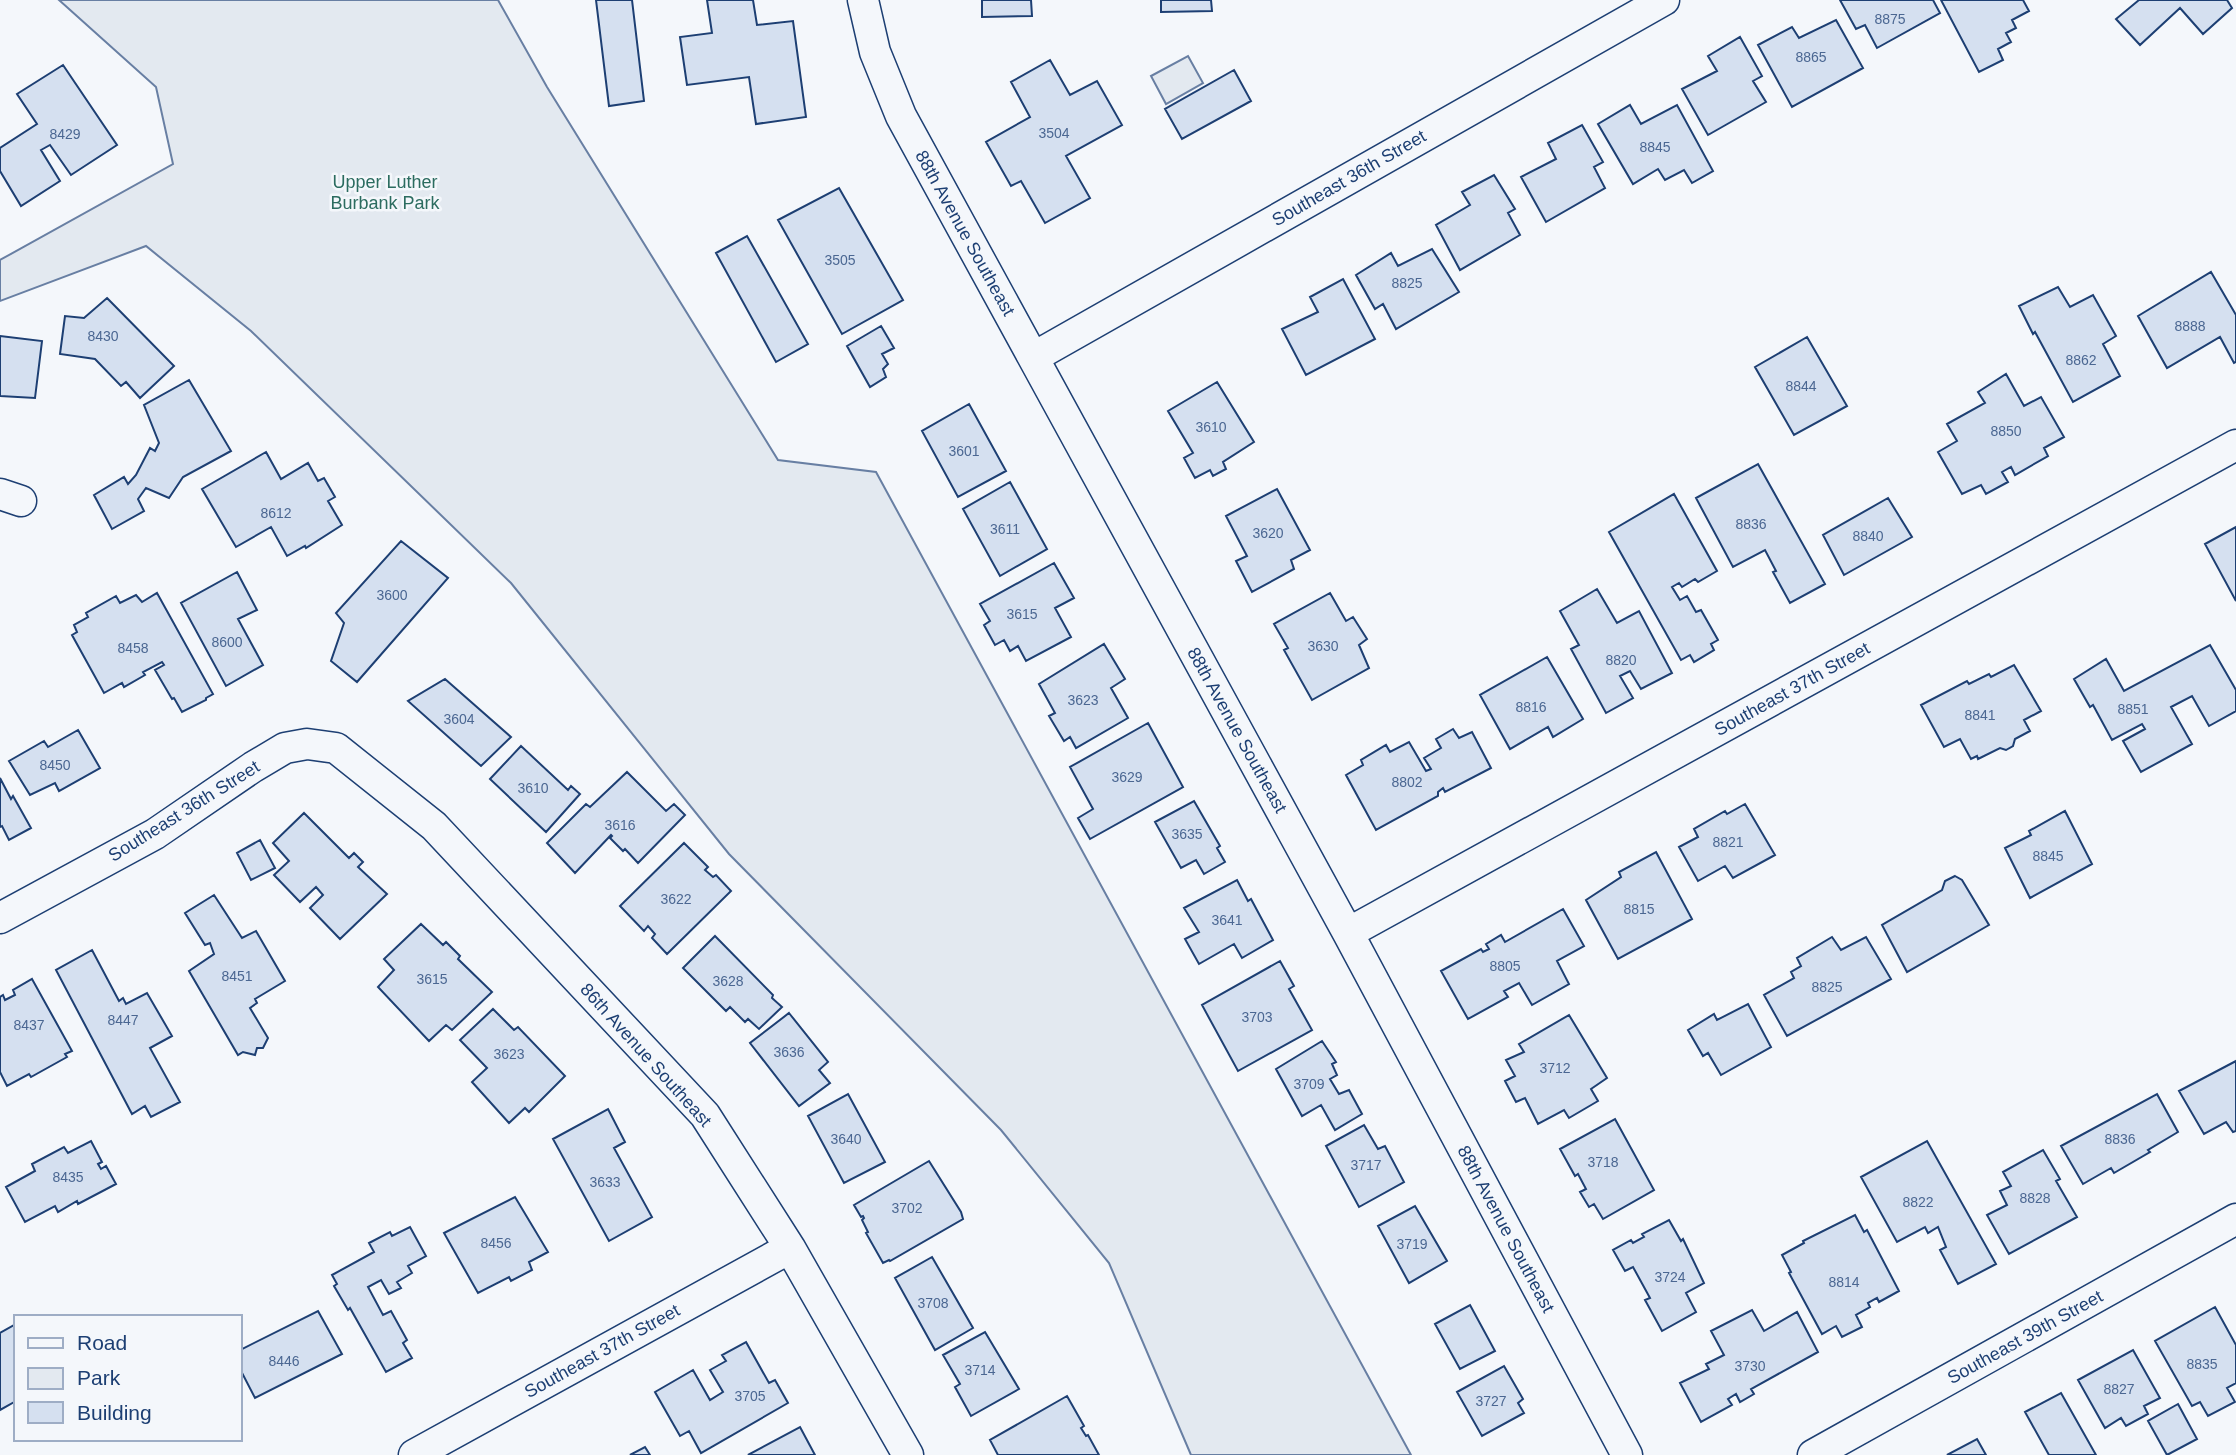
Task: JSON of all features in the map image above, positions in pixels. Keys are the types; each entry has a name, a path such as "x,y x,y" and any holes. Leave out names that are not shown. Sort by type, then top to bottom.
{"street":[{"name":"88th Avenue Southeast","path":"863,0 875,52 901,116 1348,933 1627,1455"},
{"name":"Southeast 36th Street","path":"1034,357 1664,0"},
{"name":"Southeast 37th Street","path":"1348,933 2236,445"},
{"name":"Southeast 36th Street","path":"0,918 155,834 285,748 307,744 336,748"},
{"name":"86th Avenue Southeast","path":"336,748 434,826 705,1115 790,1248 908,1455"},
{"name":"Southeast 39th Street","path":"1813,1455 2236,1219"},
{"name":"Southeast 37th Street","path":"414,1455 790,1248"}],"green space":[{"name":"Upper Luther Burbank Park","path":"59,0 498,0 547,87 778,460 876,472 1411,1455 1191,1455 1109,1263 1001,1130 729,854 511,583 251,331 146,246 0,301 0,260 173,164 156,87"},
{"path":"1188,56 1203,83 1166,104 1151,76"}],"building":[{"path":"596,0 632,0 644,101 609,106"},
{"path":"707,0 753,0 757,25 793,21 806,117 756,124 749,77 687,85 680,37 712,33"},
{"path":"982,0 1031,0 1032,16 982,17"},
{"path":"1161,0 1211,0 1212,11 1161,12"},
{"path":"1840,0 1933,0 1940,13 1877,48 1865,25 1856,29"},
{"path":"1941,0 2023,0 2029,11 2012,20 2016,28 2006,33 2011,42 1998,49 2003,60 1979,72"},
{"path":"2139,0 2227,0 2232,8 2203,34 2180,8 2140,45 2116,19"},
{"path":"1836,20 1863,68 1792,107 1758,45 1792,27 1799,38"},
{"path":"1740,37 1762,76 1753,81 1766,102 1708,135 1682,89 1717,71 1708,56"},
{"path":"1050,60 1070,95 1097,81 1122,125 1066,156 1090,198 1045,223 1021,181 1011,186 986,142 1030,117 1011,82"},
{"path":"63,65 117,145 71,175 50,145 41,150 60,181 21,206 0,171 0,148 37,124 17,94"},
{"path":"1234,70 1251,101 1182,139 1165,109"},
{"path":"1630,105 1641,124 1677,105 1713,171 1692,183 1684,170 1665,180 1658,169 1633,184 1598,124"},
{"path":"1582,125 1603,162 1594,167 1605,188 1546,222 1521,177 1556,159 1548,143"},
{"path":"1494,175 1515,209 1508,213 1520,235 1460,270 1436,225 1470,205 1462,192"},
{"path":"839,188 903,300 842,334 778,220"},
{"path":"747,236 808,344 776,362 716,253"},
{"path":"1432,249 1459,292 1396,329 1383,304 1375,309 1356,275 1391,253 1398,266"},
{"path":"2211,272 2236,315 2236,362 2234,363 2220,337 2167,368 2138,316"},
{"path":"1343,279 1375,339 1306,375 1282,329 1318,312 1310,297"},
{"path":"2058,287 2070,307 2093,295 2116,336 2103,344 2120,376 2073,402 2019,306"},
{"path":"107,298 174,366 140,398 126,382 121,386 95,359 60,354 65,316 84,318"},
{"path":"881,326 894,348 882,354 888,364 883,369 886,377 870,387 847,346"},
{"path":"0,336 42,341 35,398 0,396"},
{"path":"1807,337 1847,406 1794,435 1755,367"},
{"path":"2006,374 2024,406 2041,397 2064,437 2044,448 2048,456 2015,475 2011,467 2002,472 2008,482 1986,494 1981,485 1962,494 1938,452 1957,441 1947,424 1985,403 1978,392"},
{"path":"189,380 231,451 183,477 169,498 146,488 138,499 144,511 112,529 94,495 124,477 128,484 136,475 150,448 155,451 159,443 144,405"},
{"path":"1217,382 1254,442 1223,462 1226,469 1213,476 1210,470 1195,478 1184,458 1193,453 1168,411"},
{"path":"969,404 1006,471 958,497 922,431"},
{"path":"266,452 281,479 308,463 318,481 324,478 335,497 328,501 342,525 306,548 305,546 287,556 271,527 236,547 202,489"},
{"path":"1758,464 1825,584 1790,603 1773,572 1776,571 1765,550 1733,567 1696,498"},
{"path":"1010,482 1047,549 1000,576 963,509"},
{"path":"1277,489 1310,550 1291,560 1294,569 1252,592 1236,561 1247,556 1226,516"},
{"path":"1674,494 1717,571 1698,582 1695,579 1682,587 1679,583 1672,587 1680,600 1687,596 1696,612 1701,610 1718,640 1711,644 1714,650 1694,662 1690,655 1681,660 1609,532"},
{"path":"1888,498 1912,537 1844,575 1823,535"},
{"path":"2236,527 2236,601 2205,544"},
{"path":"401,541 448,578 357,682 331,661 344,623 336,613"},
{"path":"1054,563 1074,598 1055,608 1071,637 1026,661 1018,646 1010,651 1004,640 995,645 984,625 990,621 980,604"},
{"path":"237,572 257,610 238,619 263,665 226,686 181,603"},
{"path":"1597,589 1617,623 1639,611 1672,673 1641,689 1630,671 1620,676 1633,698 1606,713 1571,649 1579,645 1560,611"},
{"path":"157,593 213,694 182,712 155,670 164,665 162,662 124,687 122,683 104,693 72,635 77,632 74,625 88,617 86,613 116,596 120,603 136,595 142,602"},
{"path":"1330,593 1346,621 1353,617 1367,639 1359,645 1369,668 1312,700 1284,650 1288,648 1274,624"},
{"path":"1104,644 1125,679 1111,688 1128,718 1076,748 1070,737 1064,741 1049,716 1055,713 1039,684"},
{"path":"2210,645 2236,690 2236,711 2209,726 2192,696 2171,707 2192,744 2141,772 2123,741 2145,729 2142,724 2112,740 2093,705 2090,707 2074,679 2106,659 2124,691"},
{"path":"1547,657 1583,719 1553,737 1548,727 1510,749 1480,695"},
{"path":"2014,665 2041,711 2024,720 2030,731 2015,739 2013,746 2006,750 2000,748 1978,759 1977,756 1971,759 1960,739 1944,747 1921,705 1967,681 1969,684 1989,674 1991,677"},
{"path":"445,679 511,737 481,766 408,701"},
{"path":"1148,723 1183,787 1090,839 1078,818 1093,809 1070,767"},
{"path":"1453,729 1459,738 1472,732 1491,768 1445,792 1443,788 1438,792 1438,796 1376,830 1346,775 1363,765 1361,760 1386,745 1390,752 1409,742 1426,771 1431,769 1424,758 1441,748 1436,739"},
{"path":"78,730 100,768 59,791 55,783 30,795 9,761 44,741 48,747"},
{"path":"521,746 568,790 571,786 580,794 546,832 490,779"},
{"path":"627,772 666,811 674,804 685,815 638,863 610,838 611,835 575,873 547,843 586,804 590,807"},
{"path":"0,778 31,828 9,840 2,826 0,827"},
{"path":"1194,801 1220,846 1217,848 1225,862 1204,874 1196,860 1181,868 1155,822"},
{"path":"1745,804 1775,855 1733,878 1725,866 1698,881 1679,847 1698,837 1694,829 1725,811 1727,814"},
{"path":"2065,811 2092,864 2030,898 2005,848 2031,835 2029,831"},
{"path":"304,813 349,858 354,853 363,862 358,867 387,894 340,939 310,908 323,895 316,887 300,902 274,875 289,861 273,843"},
{"path":"260,840 275,868 251,880 237,853"},
{"path":"684,843 708,867 705,870 713,877 716,875 731,891 667,954 652,938 655,934 648,926 644,931 620,906"},
{"path":"1656,852 1692,919 1618,959 1586,900 1621,877 1619,872"},
{"path":"1955,876 1962,880 1989,925 1907,972 1882,925 1942,890 1945,881"},
{"path":"1237,880 1248,901 1251,899 1273,940 1242,958 1234,944 1199,964 1185,939 1199,932 1184,908"},
{"path":"214,895 242,938 256,931 285,981 255,999 257,1003 250,1008 268,1038 263,1048 257,1048 255,1055 243,1052 238,1055 189,971 214,954 210,943 205,945 185,913"},
{"path":"1563,909 1584,946 1557,961 1569,984 1532,1005 1519,983 1504,991 1508,997 1468,1019 1441,971 1481,949 1483,952 1489,949 1486,944 1501,935 1505,942"},
{"path":"421,924 443,945 446,942 460,956 458,959 492,992 452,1030 446,1025 429,1041 378,987 394,970 384,959"},
{"path":"715,936 782,1007 759,1029 748,1019 745,1022 730,1007 726,1011 683,968"},
{"path":"1832,937 1841,950 1866,937 1891,979 1787,1036 1764,995 1794,978 1791,972 1801,966 1797,958"},
{"path":"92,950 119,1001 123,998 126,1004 147,993 172,1036 150,1048 180,1102 151,1117 145,1106 132,1114 56,970"},
{"path":"1280,961 1294,986 1289,989 1312,1030 1238,1071 1202,1005"},
{"path":"32,979 72,1051 65,1054 67,1057 31,1077 29,1074 7,1086 0,1072 0,997 3,995 5,1000 15,995 13,990"},
{"path":"1748,1004 1771,1047 1721,1075 1708,1053 1703,1056 1688,1030 1714,1014 1717,1020"},
{"path":"493,1009 514,1030 518,1027 565,1076 529,1112 525,1108 509,1123 472,1082 487,1068 460,1040"},
{"path":"789,1013 828,1062 819,1070 830,1083 799,1106 750,1043"},
{"path":"1569,1015 1607,1078 1591,1089 1598,1101 1569,1118 1564,1110 1538,1124 1525,1098 1516,1102 1505,1081 1515,1076 1506,1060 1524,1052 1519,1044"},
{"path":"1322,1041 1336,1062 1332,1064 1337,1075 1330,1079 1339,1094 1349,1090 1362,1114 1335,1130 1321,1105 1302,1116 1276,1069"},
{"path":"2236,1061 2236,1131 2233,1132 2226,1122 2204,1134 2179,1091"},
{"path":"848,1094 885,1162 844,1183 808,1116"},
{"path":"2157,1094 2178,1132 2114,1173 2111,1168 2083,1184 2061,1146"},
{"path":"608,1109 625,1142 614,1148 652,1217 609,1241 553,1139"},
{"path":"1615,1119 1654,1190 1603,1219 1594,1204 1589,1207 1580,1192 1586,1189 1578,1174 1575,1176 1560,1149"},
{"path":"1364,1125 1378,1149 1385,1146 1404,1182 1359,1207 1326,1146"},
{"path":"91,1141 102,1162 98,1164 101,1169 106,1166 116,1184 78,1204 77,1201 58,1212 55,1206 25,1222 6,1187 35,1171 32,1164 64,1147 68,1153"},
{"path":"1927,1141 1996,1264 1958,1284 1940,1250 1946,1247 1938,1227 1928,1233 1925,1227 1897,1242 1861,1177"},
{"path":"2043,1150 2060,1179 2056,1181 2077,1217 2009,1254 1987,1215 2007,1205 2000,1191 2011,1186 2003,1172"},
{"path":"929,1161 963,1219 883,1263 866,1233 868,1232 862,1220 863,1216 861,1217 854,1205"},
{"path":"515,1197 548,1252 529,1262 532,1270 511,1281 509,1277 478,1293 444,1233"},
{"path":"1415,1206 1447,1261 1409,1283 1378,1226"},
{"path":"1855,1215 1864,1232 1867,1230 1899,1291 1879,1302 1877,1298 1868,1303 1870,1307 1856,1315 1862,1327 1842,1337 1836,1326 1822,1334 1782,1255 1804,1243 1803,1241"},
{"path":"1669,1220 1681,1241 1683,1239 1704,1283 1686,1293 1696,1312 1662,1331 1645,1300 1650,1298 1633,1267 1625,1271 1613,1250 1631,1240 1633,1243 1644,1237 1642,1234"},
{"path":"410,1227 426,1256 408,1266 412,1273 397,1282 401,1288 389,1294 381,1280 368,1287 383,1315 391,1311 407,1340 403,1343 412,1358 386,1372 350,1308 348,1310 334,1286 337,1284 332,1275 374,1252 369,1243 390,1232 392,1236"},
{"path":"932,1257 973,1328 935,1350 895,1278"},
{"path":"1470,1305 1495,1351 1460,1369 1435,1324"},
{"path":"2215,1307 2236,1345 2236,1383 2227,1388 2235,1402 2208,1416 2200,1402 2192,1406 2155,1341"},
{"path":"1752,1310 1764,1331 1797,1312 1818,1352 1751,1389 1754,1394 1740,1402 1736,1394 1728,1399 1732,1405 1701,1422 1680,1383 1709,1369 1706,1364 1724,1355 1711,1331"},
{"path":"318,1311 342,1354 255,1398 242,1373 242,1349"},
{"path":"14,1325 14,1402 0,1410 0,1333"},
{"path":"985,1332 1019,1389 971,1416 955,1387 960,1384 943,1355"},
{"path":"746,1342 769,1383 775,1380 788,1403 701,1453 689,1431 680,1436 655,1392 693,1370 710,1400 723,1392 710,1370 726,1361 722,1355"},
{"path":"2133,1350 2160,1398 2144,1406 2148,1414 2126,1426 2121,1418 2105,1428 2078,1380"},
{"path":"1504,1366 1523,1399 1518,1403 1524,1413 1482,1436 1457,1392"},
{"path":"2061,1393 2096,1455 2049,1455 2025,1412"},
{"path":"1067,1396 1084,1426 1081,1428 1099,1455 998,1455 990,1440"},
{"path":"2178,1404 2197,1439 2167,1455 2148,1421"},
{"path":"800,1427 815,1455 748,1455"},
{"path":"1977,1439 1986,1455 1947,1455"},
{"path":"645,1447 650,1455 630,1455"}]}
